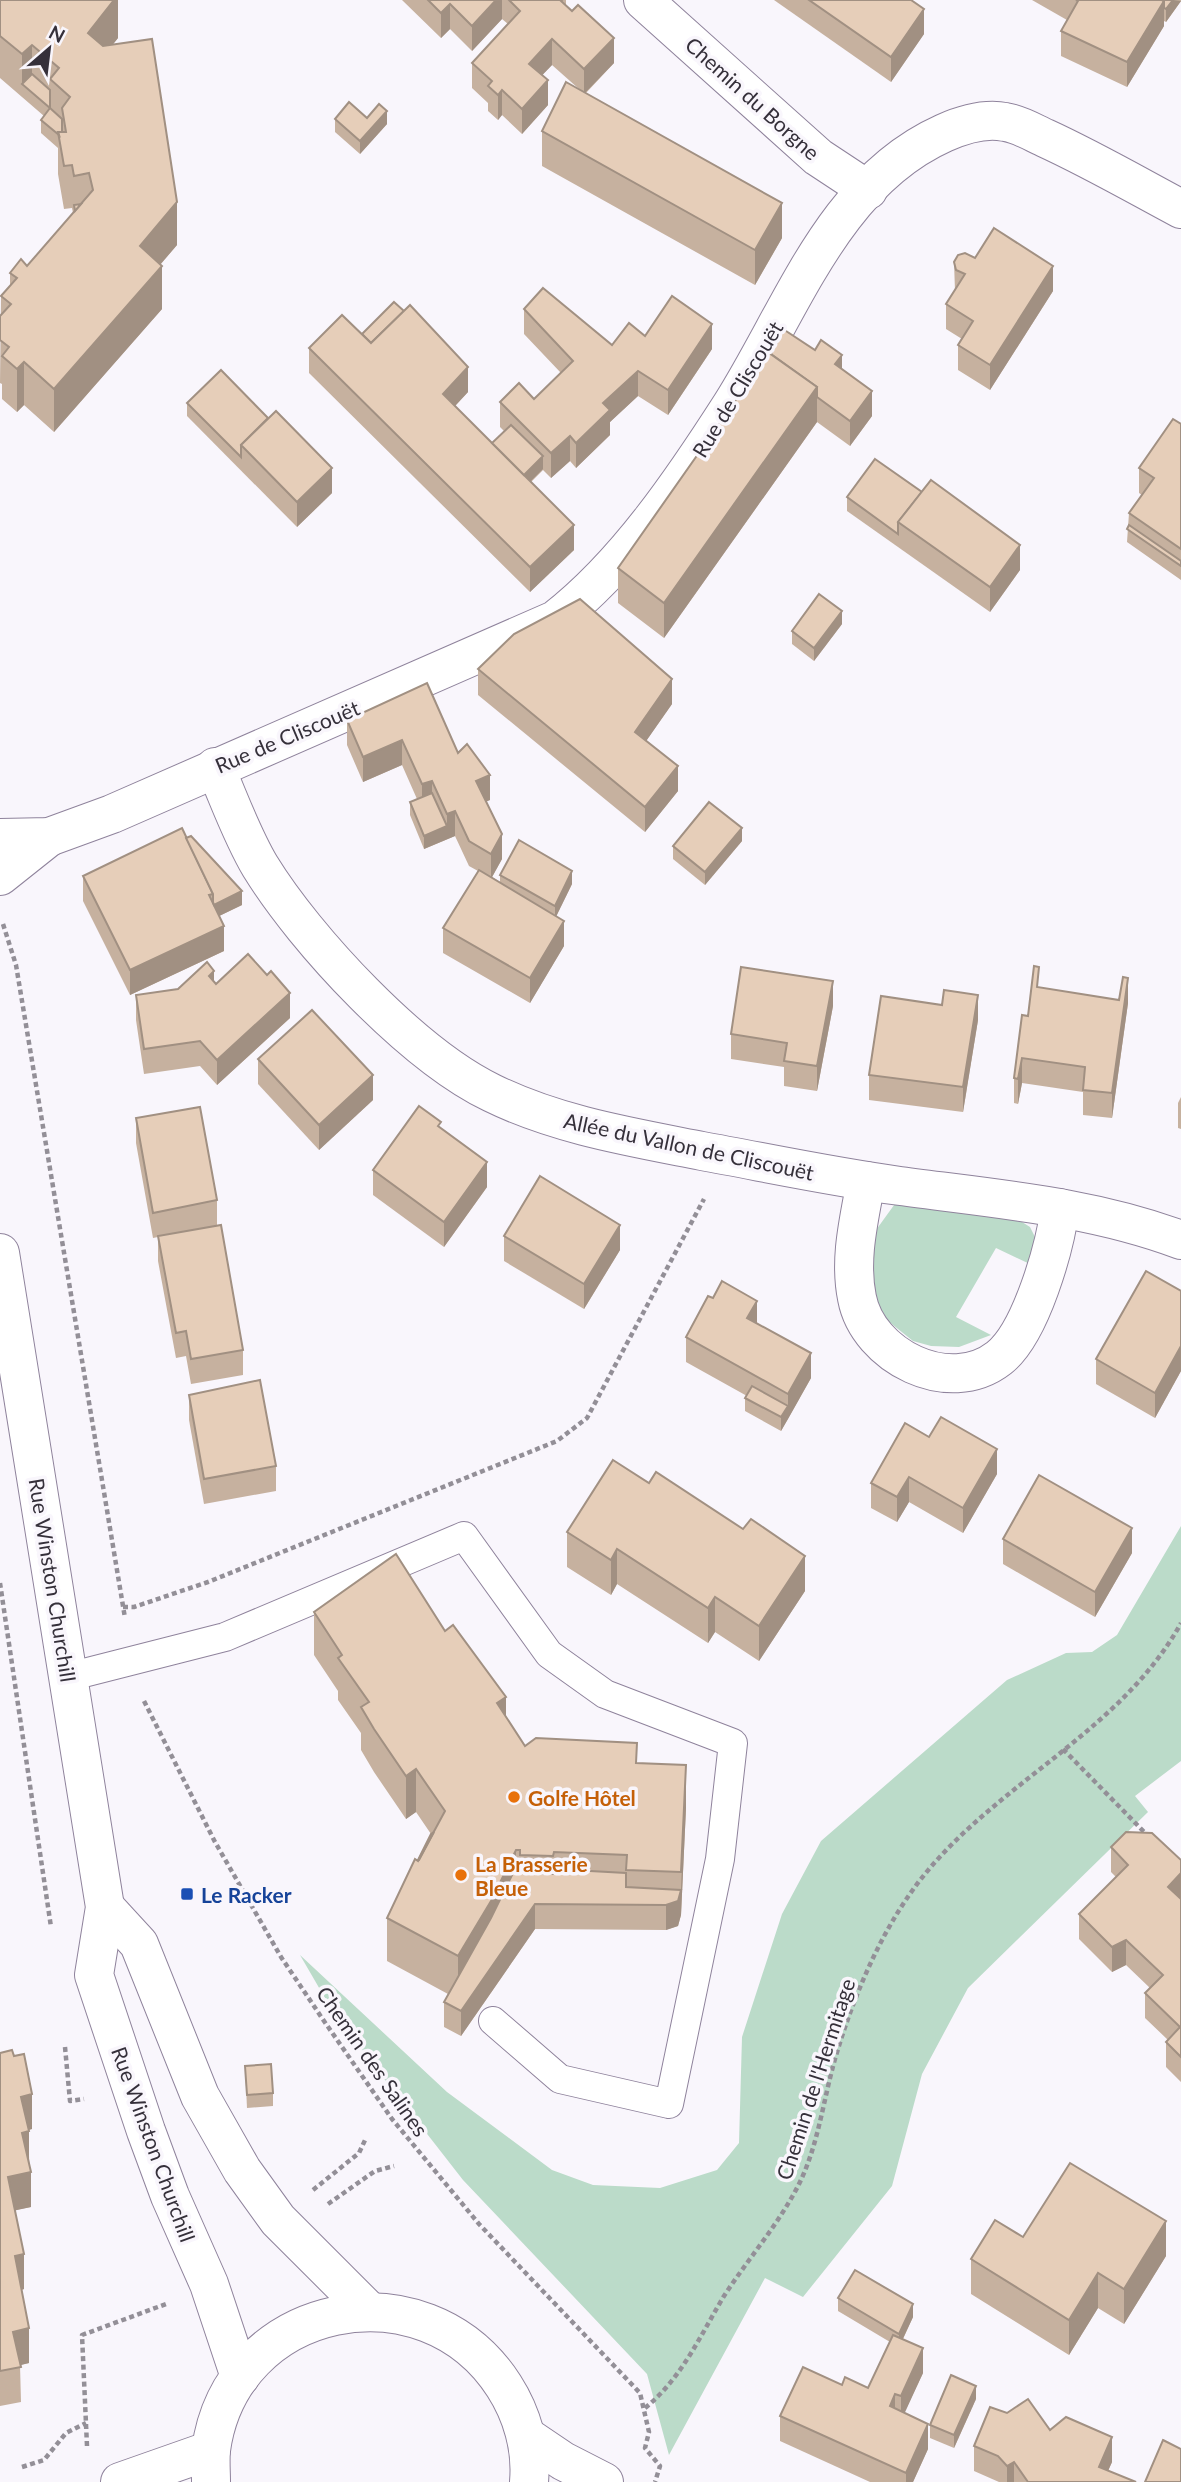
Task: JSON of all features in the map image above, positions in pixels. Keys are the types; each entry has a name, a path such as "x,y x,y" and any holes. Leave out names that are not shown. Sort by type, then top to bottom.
{"street":[{"name":"Chemin du Borgne","path":"643,0 818,157 868,190"},
{"name":"Rue de Cliscouët","path":"0,876 49,837 112,814 215,766 519,638 555,620 580,601 606,574 680,483 752,371 823,245 868,190 899,160 930,139 961,126 1005,122 1062,146 1181,209"},
{"name":"Allée du Vallon de Cliscouët","path":"215,766 260,865 301,923 352,982 444,1065 491,1093 542,1114 635,1138 866,1181 1060,1208 1132,1222 1181,1240"},
{"name":"Rue de Cliscouët","path":"0,838 49,837"},
{"path":"866,1181 854,1244 857,1297 862,1316 876,1338 898,1357 933,1372 973,1373 1000,1358 1019,1332 1038,1291 1056,1239 1060,1208"},
{"name":"Rue Winston Churchill","path":"0,1252 105,1907 94,1975 146,2131 170,2196 209,2284 240,2376"},
{"path":"105,1907 139,1944 200,2096 242,2170 278,2220 369,2311"},
{"path":"120,2482 211,2466 221,2411 240,2376 265,2349 296,2328 331,2315 369,2311 405,2314 439,2326 469,2346 495,2371 514,2401 526,2436 529,2482"},
{"path":"526,2436 604,2482"}],"lane":[{"path":"68,1677 225,1637 464,1536 549,1654 604,1695 733,1743 720,1859 669,2104 560,2078 492,2021"}],"path":[{"name":"Chemin des Salines","path":"4,915 3,923 16,965 131,1659 146,1708 215,1842 281,1957 409,2140 479,2224 627,2376 640,2393 649,2432 645,2448 660,2466 655,2482"},
{"path":"123,1607 134,1607 208,1582 557,1441 587,1418 727,1156"},
{"name":"Chemin de l'Hermitage","path":"645,2408 662,2394 684,2365 725,2295 799,2185 815,2139 836,2057 862,1981 900,1910 935,1862 1136,1688 1167,1648 1181,1623"},
{"path":"1063,1749 1154,1842"},
{"path":"325,2207 375,2171 394,2166"},
{"path":"22,2467 44,2460 66,2433 86,2423 82,2335 168,2303"}],"green space":[{"path":"897,1201 1022,1222 1030,1227 1038,1243 1032,1265 996,1248 956,1317 991,1335 959,1347 931,1346 913,1341 888,1321 868,1287 876,1230"},
{"path":"1181,1526 1181,1761 1135,1796 1148,1812 968,1988 922,2074 892,2186 803,2297 765,2278 669,2455 647,2374 463,2180 336,2017 300,1955 447,2092 552,2170 593,2185 660,2188 717,2170 739,2143 742,2037 782,1914 821,1841 1007,1680 1066,1653 1092,1652 1117,1635"}],"building":[{"path":"0,0 114,0 88,33 103,46 152,39 177,202 140,246 162,266 54,389 24,362 17,369 2,356 9,347 0,340 0,316 11,304 1,296 17,278 10,273 21,259 27,266 93,190 89,173 74,176 72,165 64,166 58,132 66,132 62,108 70,97 50,79 59,68 32,45 22,54 0,36"},
{"path":"428,0 496,0 472,26 450,4 441,13"},
{"path":"509,0 562,0 572,11 578,5 614,38 584,69 552,39 529,64 548,80 522,109 502,90 498,95 488,86 492,81 472,63 520,11"},
{"path":"809,0 911,0 924,9 891,57"},
{"path":"1076,0 1164,1 1127,62 1061,31 1078,1"},
{"path":"1162,0 1173,0 1166,9"},
{"path":"32,74 50,90 50,108 22,84"},
{"path":"566,82 782,203 755,250 542,131"},
{"path":"349,102 367,118 379,104 387,111 360,141 335,119"},
{"path":"50,108 62,119 62,132 58,132 59,135 41,120"},
{"path":"994,228 1053,266 990,365 958,345 973,321 946,304 965,274 956,270 954,262 958,255 965,253 975,258"},
{"path":"543,288 612,345 629,323 645,336 672,296 712,324 668,390 638,371 603,403 610,410 576,443 570,436 551,453 500,402 519,383 534,399 573,361 524,309"},
{"path":"394,302 404,311 371,343 362,334"},
{"path":"410,305 468,367 443,394 574,525 530,567 309,348 342,315 371,343"},
{"path":"783,329 815,350 821,340 842,355 835,364 872,391 850,421 817,397 817,387 771,354"},
{"path":"769,353 817,387 664,603 618,568"},
{"path":"221,370 268,418 241,445 241,457 187,403"},
{"path":"276,411 332,468 297,502 241,445"},
{"path":"1173,419 1181,424 1181,549 1129,513 1154,478 1139,468"},
{"path":"511,425 543,456 524,475 492,443"},
{"path":"875,459 922,492 898,522 898,534 847,497"},
{"path":"931,480 1020,545 990,587 898,522"},
{"path":"1129,525 1181,561 1181,566 1127,529"},
{"path":"819,594 842,611 814,648 792,631"},
{"path":"580,599 672,679 635,732 678,766 645,807 478,669 514,634"},
{"path":"427,683 458,753 467,744 490,775 476,781 502,834 491,854 469,841 455,811 447,814 432,781 422,784 402,740 363,757 347,720"},
{"path":"432,793 447,826 424,836 410,802"},
{"path":"709,802 742,828 705,872 673,846"},
{"path":"182,828 213,894 209,895 224,926 130,970 83,876"},
{"path":"191,836 242,891 214,905 213,894 186,838"},
{"path":"519,840 572,871 555,906 500,875"},
{"path":"479,870 564,921 530,978 443,928"},
{"path":"248,954 267,975 271,971 290,993 217,1060 200,1041 144,1049 136,995 178,989 207,962 214,971 209,976 216,984"},
{"path":"1034,966 1039,967 1037,987 1119,1000 1123,977 1128,978 1112,1093 1083,1090 1085,1067 1022,1058 1018,1079 1014,1078 1022,1015 1028,1016"},
{"path":"741,967 833,981 817,1066 784,1061 787,1043 731,1034"},
{"path":"944,990 978,995 963,1087 869,1075 881,996 942,1005"},
{"path":"312,1010 373,1075 319,1125 258,1059"},
{"path":"419,1106 441,1122 438,1126 487,1162 444,1222 373,1170"},
{"path":"200,1107 217,1200 153,1213 136,1118"},
{"path":"540,1176 620,1225 584,1284 504,1236"},
{"path":"221,1225 243,1350 191,1359 186,1331 176,1333 158,1236"},
{"path":"1146,1271 1181,1291 1181,1346 1155,1393 1096,1359"},
{"path":"722,1281 757,1301 747,1318 811,1353 788,1394 686,1337 708,1296 713,1298"},
{"path":"260,1380 276,1466 204,1479 189,1395"},
{"path":"752,1386 788,1406 781,1417 745,1398"},
{"path":"941,1417 997,1449 963,1508 909,1477 897,1497 871,1483 905,1423 929,1437"},
{"path":"613,1460 649,1483 656,1472 743,1529 751,1519 805,1556 759,1626 715,1597 708,1608 617,1549 611,1560 567,1532"},
{"path":"1039,1475 1132,1528 1095,1592 1003,1539"},
{"name":"Golfe Hôtel","path":"396,1554 445,1631 453,1625 506,1697 497,1703 525,1746 536,1738 637,1743 636,1763 686,1765 681,1872 626,1870 627,1855 554,1852 553,1856 520,1855 520,1850 516,1850 491,1901 458,1956 387,1918 415,1859 418,1861 445,1811 416,1769 406,1776 374,1729 361,1707 369,1702 338,1658 342,1655 314,1612"},
{"path":"434,1832 419,1860 418,1860 431,1834"},
{"path":"1126,1832 1152,1833 1181,1860 1181,1873 1168,1887 1181,1899 1181,2057 1166,2042 1180,2027 1145,1993 1163,1975 1126,1940 1112,1947 1079,1914 1128,1865 1111,1847"},
{"path":"516,1867 520,1868 520,1873 553,1874 554,1869 626,1873 626,1887 681,1890 678,1901 666,1905 535,1904 461,2011 444,2002"},
{"path":"12,2050 14,2056 24,2054 32,2094 21,2097 29,2131 22,2133 31,2172 8,2177 24,2254 15,2256 29,2328 13,2332 21,2367 0,2371 0,2053"},
{"path":"271,2064 273,2093 247,2095 245,2066"},
{"path":"1070,2163 1166,2221 1124,2289 1098,2273 1069,2320 971,2259 995,2220 1023,2237"},
{"path":"855,2270 913,2304 899,2334 838,2298"},
{"path":"893,2335 923,2348 901,2396 895,2394 890,2406 928,2424 906,2473 780,2416 803,2367 842,2385 845,2377 868,2388"},
{"path":"951,2375 976,2386 954,2435 930,2425"},
{"path":"1028,2399 1050,2430 1066,2417 1112,2437 1099,2467 1136,2482 1028,2482 1014,2462 1007,2466 998,2456 974,2446 990,2407 1007,2413"},
{"path":"1163,2440 1181,2449 1181,2482 1145,2482"}],"place":[{"name":"Golfe Hôtel","path":"514,1797"},
{"name":"La Brasserie Bleue","path":"461,1875"},
{"name":"Le Racker","path":"187,1894"}]}
